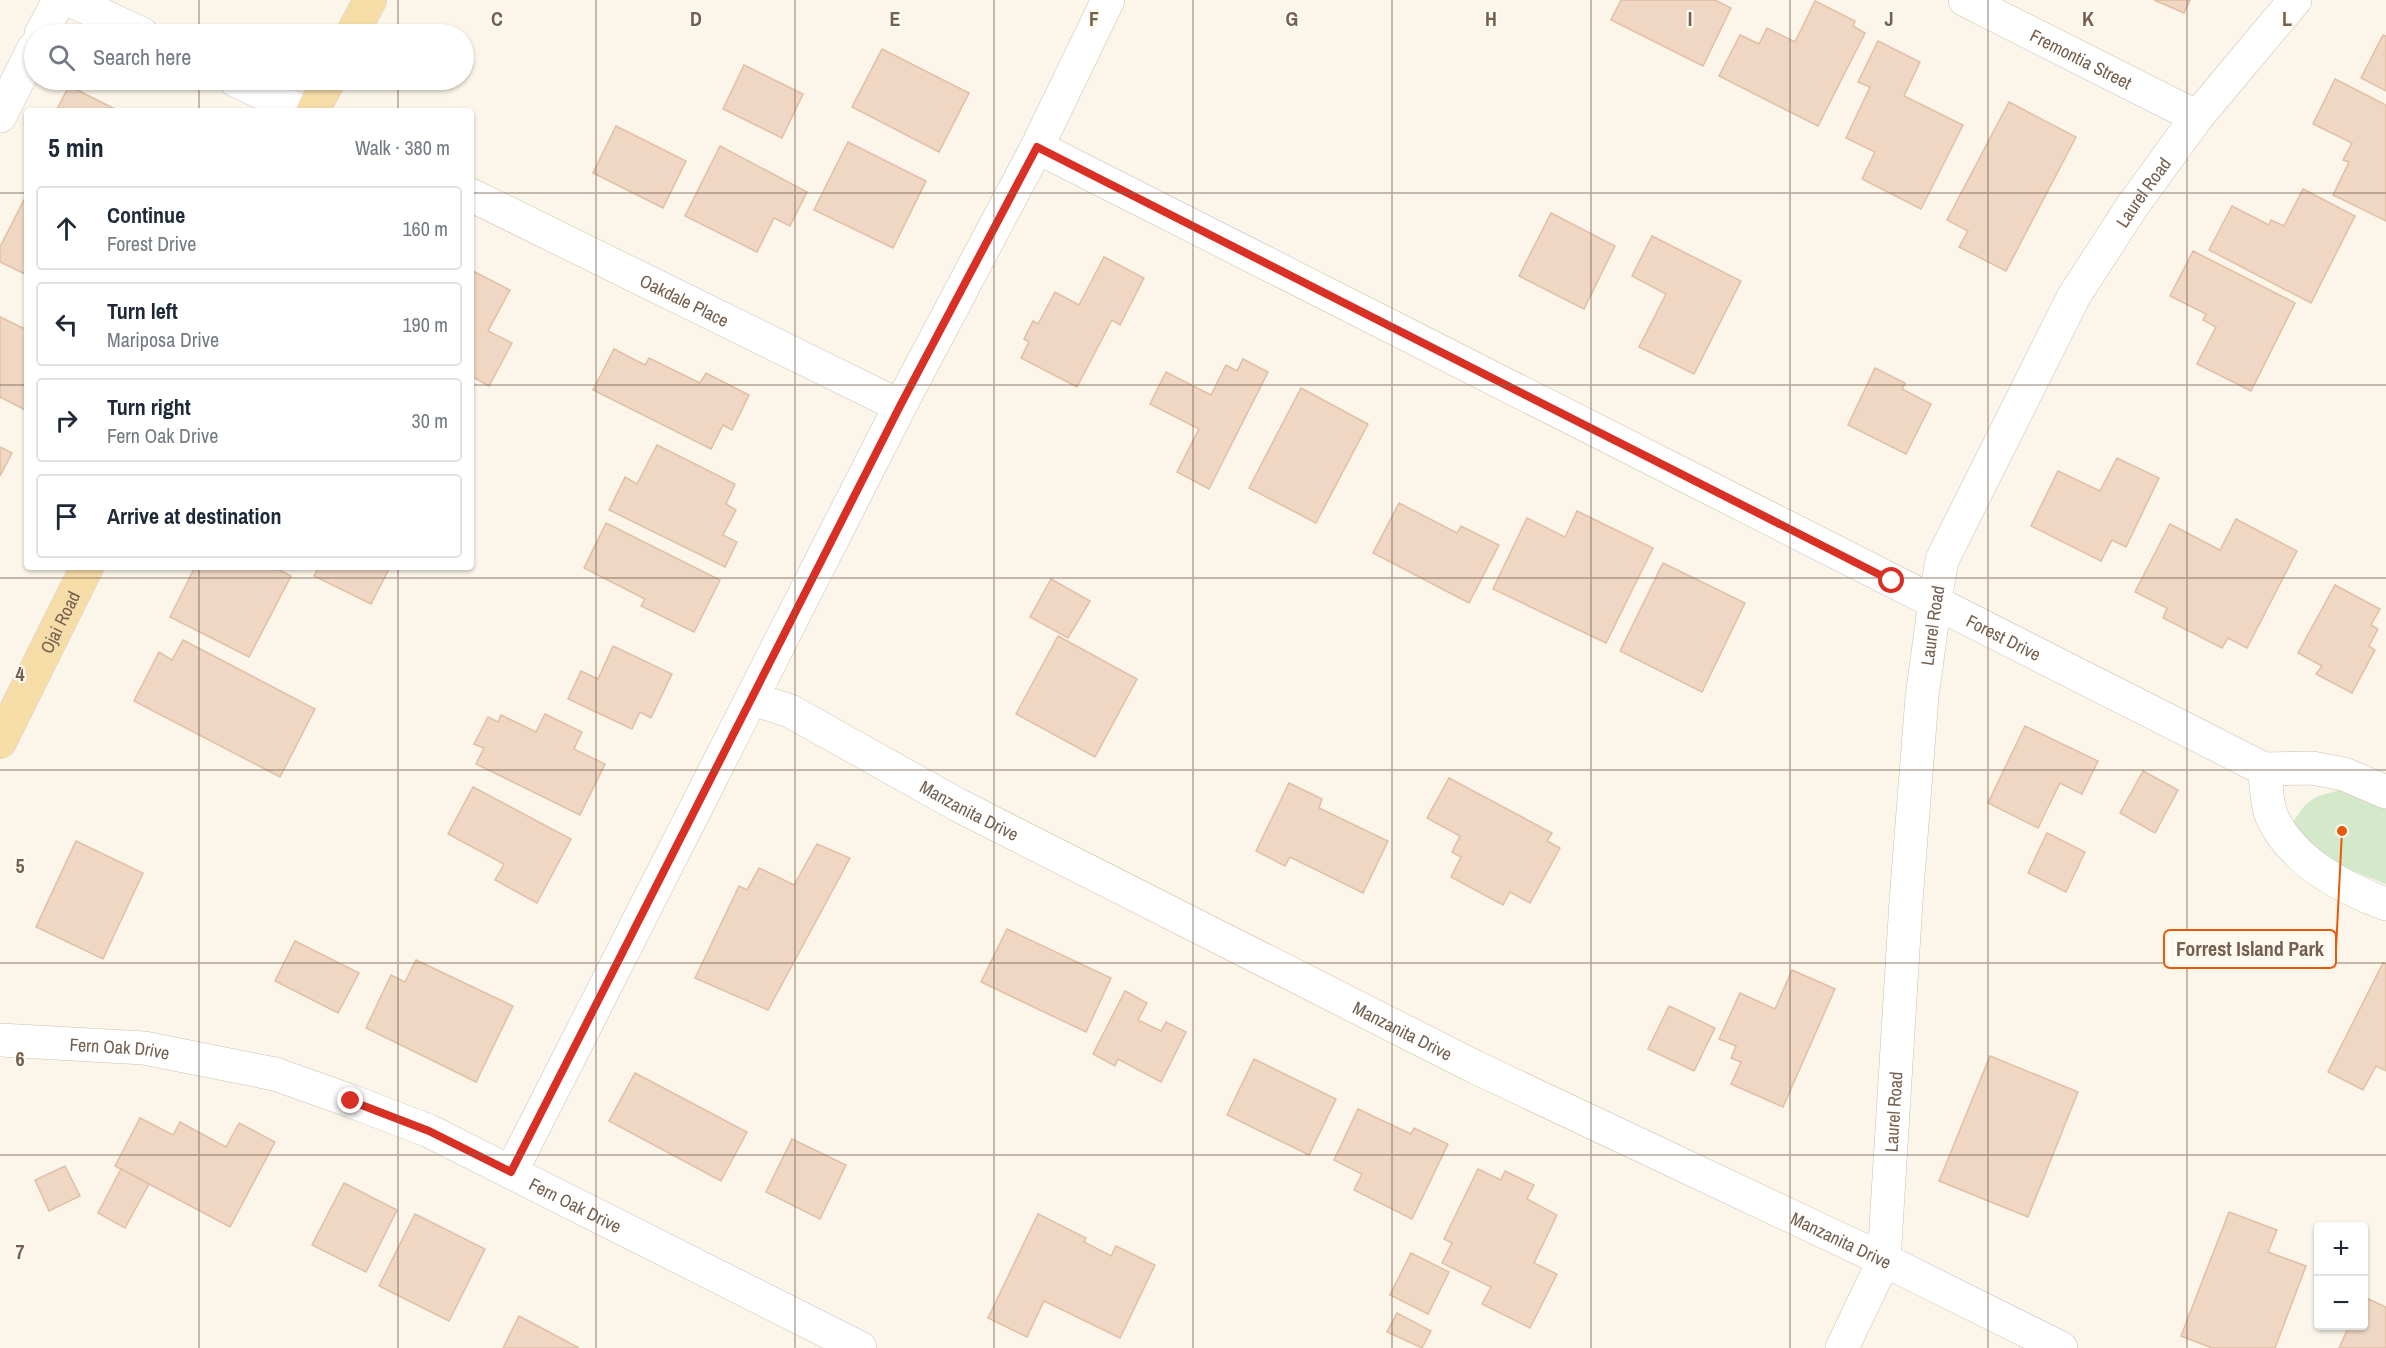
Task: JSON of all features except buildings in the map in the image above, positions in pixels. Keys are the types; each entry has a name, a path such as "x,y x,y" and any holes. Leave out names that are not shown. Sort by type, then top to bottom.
{"main road":[{"path":"357,24 370,0"},
{"path":"315,108 324,90"},
{"name":"Ojai Road","path":"0,742 86,570"}],"street":[{"path":"46,24 59,0"},
{"path":"70,0 121,24"},
{"path":"511,1172 900,406 1037,147 1108,0"},
{"name":"Fremontia Street","path":"1965,0 2197,117"},
{"name":"Laurel Road","path":"1842,1348 1884,1260 1922,697 1942,560 2074,296 2133,205 2197,117 2295,0"},
{"path":"0,116 24,68"},
{"path":"256,90 294,108"},
{"name":"Forest Drive","path":"1037,147 2264,769 2312,768 2344,774 2386,792"},
{"name":"Oakdale Place","path":"474,196 900,406"},
{"name":"Manzanita Drive","path":"753,699 790,711 958,805 1475,1067 1884,1260 2061,1348"},
{"path":"2264,769 2272,818 2291,846 2321,871 2366,897 2386,904"},
{"name":"Fern Oak Drive","path":"0,1040 144,1048 275,1074 429,1131 860,1348"}],"green space":[{"path":"2341,790 2386,808 2386,884 2346,868 2322,854 2301,835 2293,823 2312,799"}],"place":[{"name":"Forrest Island Park","path":"2342,831"}],"route":[{"path":"351,1101 429,1131 511,1172 900,406 1037,147 1892,581"}]}
